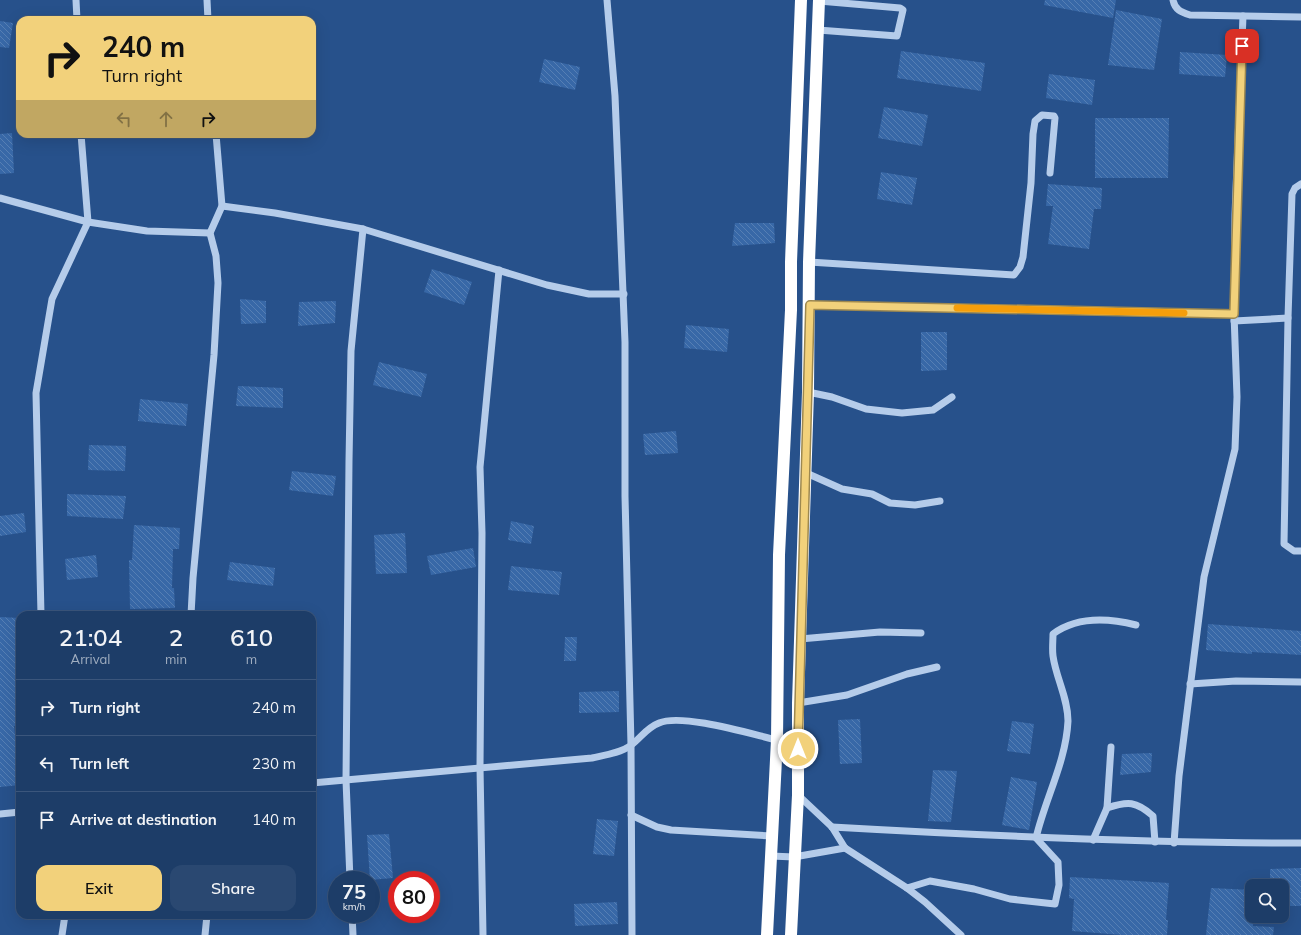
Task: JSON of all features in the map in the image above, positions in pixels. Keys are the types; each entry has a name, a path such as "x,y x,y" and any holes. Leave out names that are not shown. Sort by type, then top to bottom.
{"highway":[{"path":"767,935 776,740 779,556 791,310 791,262 801,0"},
{"path":"791,935 798,795 798,703 804,472 808,392 810,305 809,262 819,1"}],"street":[{"path":"76,0 77,16"},
{"path":"207,0 208,16"},
{"path":"606,0 615,96 624,294 624,496 631,745 630,815 632,935"},
{"path":"1173,0 1174,6 1178,11 1190,15 1301,17"},
{"path":"818,30 897,36 903,10 900,8 819,1"},
{"path":"1174,843 1179,776 1204,577 1235,449 1237,397 1234,317 1238,108 1243,16"},
{"path":"809,262 1014,274 1020,267 1023,257 1031,183 1033,134 1035,121 1042,115 1054,116 1055,118 1050,173"},
{"path":"41,611 36,393 52,299 88,222 81,138"},
{"path":"191,611 214,355 218,283 216,256 210,233 222,206 216,138"},
{"path":"1301,184 1295,188 1292,194 1284,544 1294,551 1301,551"},
{"path":"0,198 88,222 147,231 210,233"},
{"path":"222,206 275,213 363,229 547,285 589,294 624,294"},
{"path":"350,871 346,780 351,351 363,229"},
{"path":"483,935 480,767 482,533 480,467 499,270"},
{"path":"810,305 1288,318"},
{"path":"808,392 832,397 866,410 902,413 933,410 952,397"},
{"path":"804,472 842,489 872,494 890,503 915,506 940,501"},
{"path":"1036,838 1042,814 1052,792 1062,754 1068,721 1064,696 1053,656 1053,634 1064,626 1080,622 1115,620 1136,624"},
{"path":"800,639 880,632 921,633"},
{"path":"798,703 847,695 907,674 937,667"},
{"path":"1190,684 1236,680 1301,682"},
{"path":"316,783 592,758 621,751 631,745 648,727 660,722 672,720 735,730 776,740"},
{"path":"1093,840 1107,808 1111,747"},
{"path":"798,795 832,827 845,848 907,888 925,902 961,935"},
{"path":"1107,808 1124,802 1142,806 1153,816 1155,842"},
{"path":"0,814 16,812"},
{"path":"630,815 657,827 671,830 772,836"},
{"path":"832,827 1036,838 1174,843 1301,843"},
{"path":"907,888 930,882 974,889 1010,900 1055,904 1059,885 1058,862 1036,838"},
{"path":"771,856 794,857 845,848"},
{"path":"62,935 64,919"},
{"path":"205,935 207,919"},
{"path":"352,923 353,935"}],"building":[{"path":"1045,0 1116,0 1113,18 1044,5"},
{"path":"1116,10 1162,19 1154,70 1108,65"},
{"path":"0,21 13,23 9,48 0,47"},
{"path":"901,51 985,63 981,91 897,78"},
{"path":"1180,52 1227,55 1225,77 1179,74"},
{"path":"544,59 580,67 575,90 539,82"},
{"path":"1049,74 1095,80 1092,105 1046,98"},
{"path":"884,107 928,115 922,146 878,138"},
{"path":"1095,118 1169,118 1168,178 1095,178"},
{"path":"12,133 14,173 0,174 0,134"},
{"path":"881,172 917,178 912,205 877,199"},
{"path":"1048,184 1102,188 1101,209 1094,209 1089,249 1048,244 1053,206 1046,206"},
{"path":"735,223 774,223 775,243 732,246"},
{"path":"432,269 472,282 464,305 424,292"},
{"path":"240,299 266,301 266,323 241,324"},
{"path":"336,301 335,323 298,326 299,302"},
{"path":"686,325 729,329 727,352 684,348"},
{"path":"921,332 947,332 947,370 921,371"},
{"path":"379,362 427,374 421,397 373,385"},
{"path":"238,386 283,388 283,408 236,406"},
{"path":"140,399 188,404 186,426 138,421"},
{"path":"676,431 678,453 645,455 643,434"},
{"path":"89,445 126,446 125,471 88,470"},
{"path":"292,471 336,476 333,496 289,490"},
{"path":"67,494 126,496 123,519 67,516"},
{"path":"24,513 26,532 0,536 0,516"},
{"path":"511,521 534,526 531,544 508,540"},
{"path":"134,525 180,528 179,549 173,549 172,588 174,588 175,608 130,609 129,560 132,560"},
{"path":"405,533 407,573 376,574 374,535"},
{"path":"473,548 476,567 431,575 427,556"},
{"path":"96,555 98,577 67,580 65,559"},
{"path":"230,562 275,568 273,586 227,580"},
{"path":"511,566 562,572 559,595 508,590"},
{"path":"0,617 16,618 16,726 14,726 16,746 16,785 0,787"},
{"path":"1208,624 1301,631 1301,655 1252,652 1252,654 1206,650"},
{"path":"565,637 577,637 576,661 564,661"},
{"path":"619,691 619,712 579,713 579,692"},
{"path":"860,719 862,763 840,764 838,720"},
{"path":"1012,721 1034,724 1030,754 1007,751"},
{"path":"1152,753 1151,772 1120,775 1122,754"},
{"path":"933,770 957,771 951,822 928,821"},
{"path":"1011,777 1037,782 1029,830 1002,825"},
{"path":"597,819 618,821 614,856 593,854"},
{"path":"389,834 392,871 388,871 388,878 380,879 380,871 369,871 367,835"},
{"path":"1301,868 1301,906 1289,906 1289,879 1270,879 1270,869"},
{"path":"1070,877 1169,883 1166,920 1168,920 1167,935 1123,935 1072,931 1074,899 1069,898"},
{"path":"1211,888 1245,890 1245,923 1253,923 1253,926 1274,927 1273,935 1206,935"},
{"path":"617,902 618,924 575,926 574,904"}],"slow traffic":[{"path":"957,308 1184,313"}],"route":[{"path":"798,749 804,472 810,305 1234,314 1238,108 1242,46"}]}
